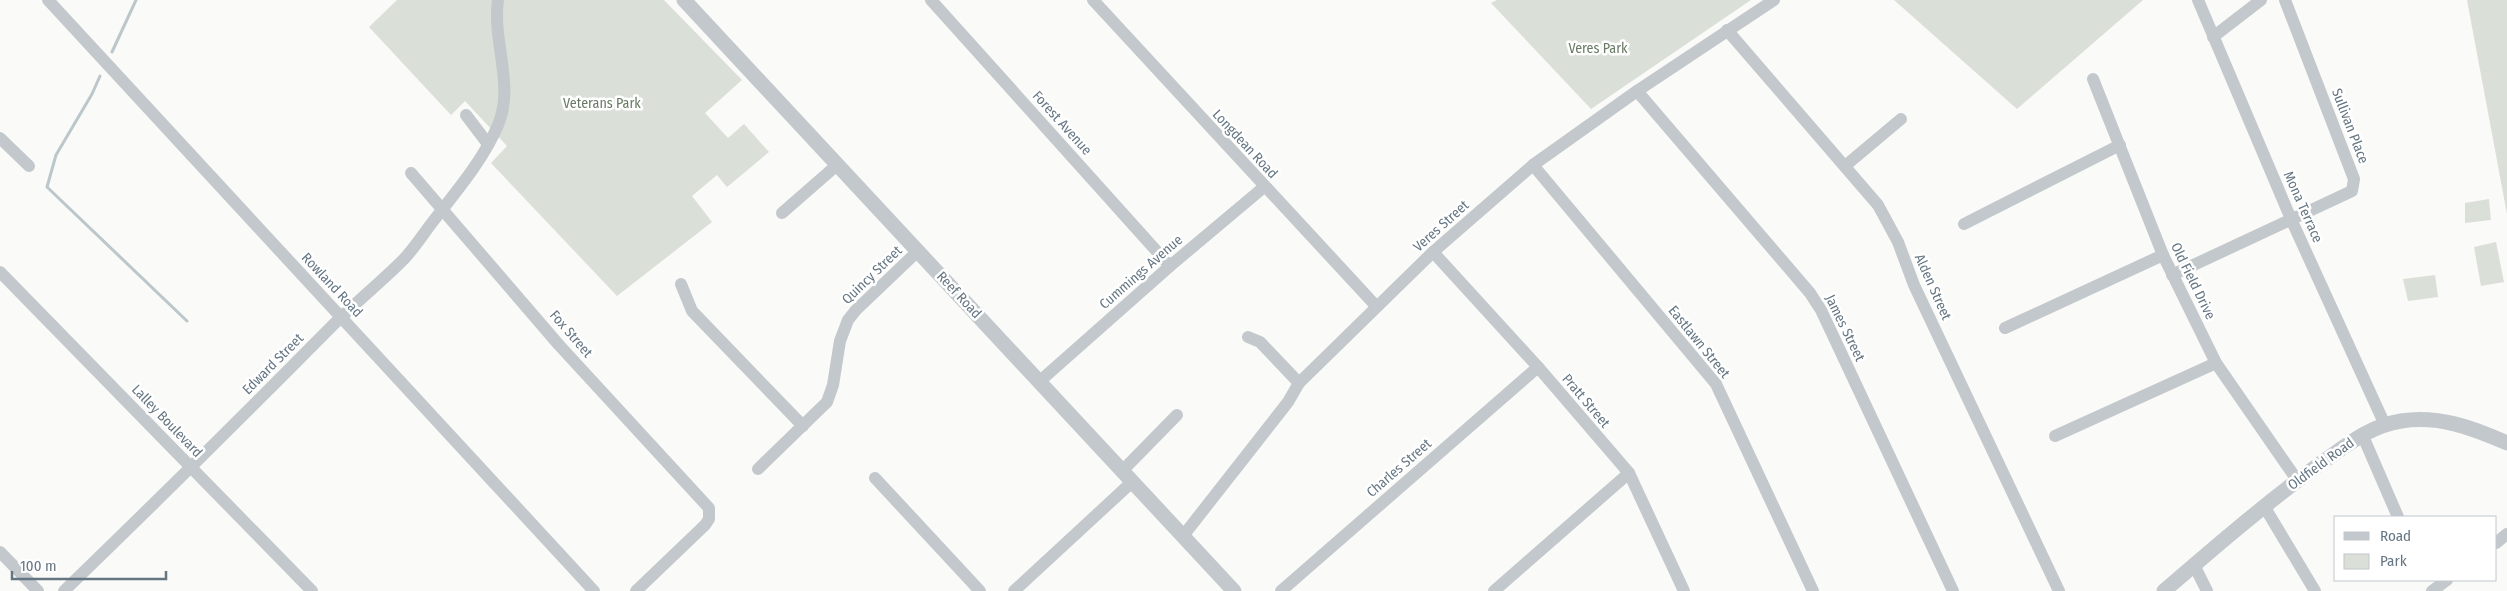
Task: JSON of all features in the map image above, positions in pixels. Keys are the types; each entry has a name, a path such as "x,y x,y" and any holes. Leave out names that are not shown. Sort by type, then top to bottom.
{"street":[{"name":"Rowland Road","path":"48,0 594,591"},
{"name":"Edward Street","path":"64,591 192,468 340,317 404,260 444,208 488,144 498,125 504,105 505,87 496,26 498,0"},
{"name":"Reef Road","path":"684,0 1234,591"},
{"name":"Forest Avenue","path":"931,0 1170,266"},
{"name":"Longdean Road","path":"1093,0 1376,306"},
{"name":"Veres Street","path":"1183,536 1288,402 1299,383 1376,306 1434,252 1533,165 1637,91 1774,0"},
{"name":"Mona Terrace","path":"2198,0 2292,219 2385,425"},
{"path":"2213,37 2261,0"},
{"name":"Sullivan Place","path":"2172,275 2352,191 2354,179 2285,0"},
{"name":"Alden Street","path":"1727,30 1878,205 1898,242 1914,285 2058,591"},
{"name":"Old Field Drive","path":"2093,79 2163,255 2216,363 2297,480"},
{"name":"James Street","path":"1637,91 1810,292 1821,310 1953,591"},
{"path":"466,115 488,144"},
{"path":"1845,166 1900,119"},
{"path":"0,138 29,166"},
{"path":"1964,224 2120,145"},
{"path":"782,213 837,165"},
{"name":"Eastlawn Street","path":"1533,165 1716,384 1813,591"},
{"name":"Fox Street","path":"411,173 444,208 559,345 707,504 711,513 705,525 636,591"},
{"name":"Cummings Avenue","path":"1040,381 1170,266 1264,187"},
{"name":"Quincy Street","path":"758,469 827,402 840,341 848,320 856,310 918,252"},
{"name":"Pratt Street","path":"1434,252 1538,367 1628,473 1684,591"},
{"path":"2005,328 2163,255"},
{"name":"Lalley Boulevard","path":"0,272 312,591"},
{"path":"681,284 692,311 803,426"},
{"path":"1248,338 1260,342 1299,383"},
{"path":"2055,436 2216,363"},
{"name":"Charles Street","path":"1281,591 1538,367"},
{"path":"1123,470 1177,416"},
{"name":"Oldfield Road","path":"2164,591 2264,506 2362,434 2385,425 2417,420 2440,420 2470,428 2507,443"},
{"path":"2362,434 2398,516"},
{"path":"1494,591 1628,473"},
{"path":"874,478 980,591"},
{"path":"1014,591 1132,482"},
{"path":"2264,506 2314,591"},
{"path":"2497,542 2507,534"},
{"path":"0,552 38,591"},
{"path":"2194,565 2207,591"},
{"path":"2432,591 2446,581"}],"green space":[{"name":"Veterans Park","path":"397,0 664,0 742,80 705,113 728,138 744,124 769,152 727,187 717,175 692,196 712,222 617,296 491,163 507,146 465,101 451,115 369,27"},
{"name":"Veres Park","path":"1497,0 1751,0 1591,109 1491,3"},
{"path":"1894,0 2143,0 2017,109"},
{"path":"2467,0 2507,0 2507,214"},
{"path":"2489,199 2491,220 2465,223 2465,203"},
{"path":"2496,242 2504,282 2481,286 2474,247"},
{"path":"2435,275 2438,297 2408,301 2403,279"}],"waterway":[{"path":"112,52 136,0"},
{"path":"100,76 92,94 56,155 47,187 187,321"}]}
